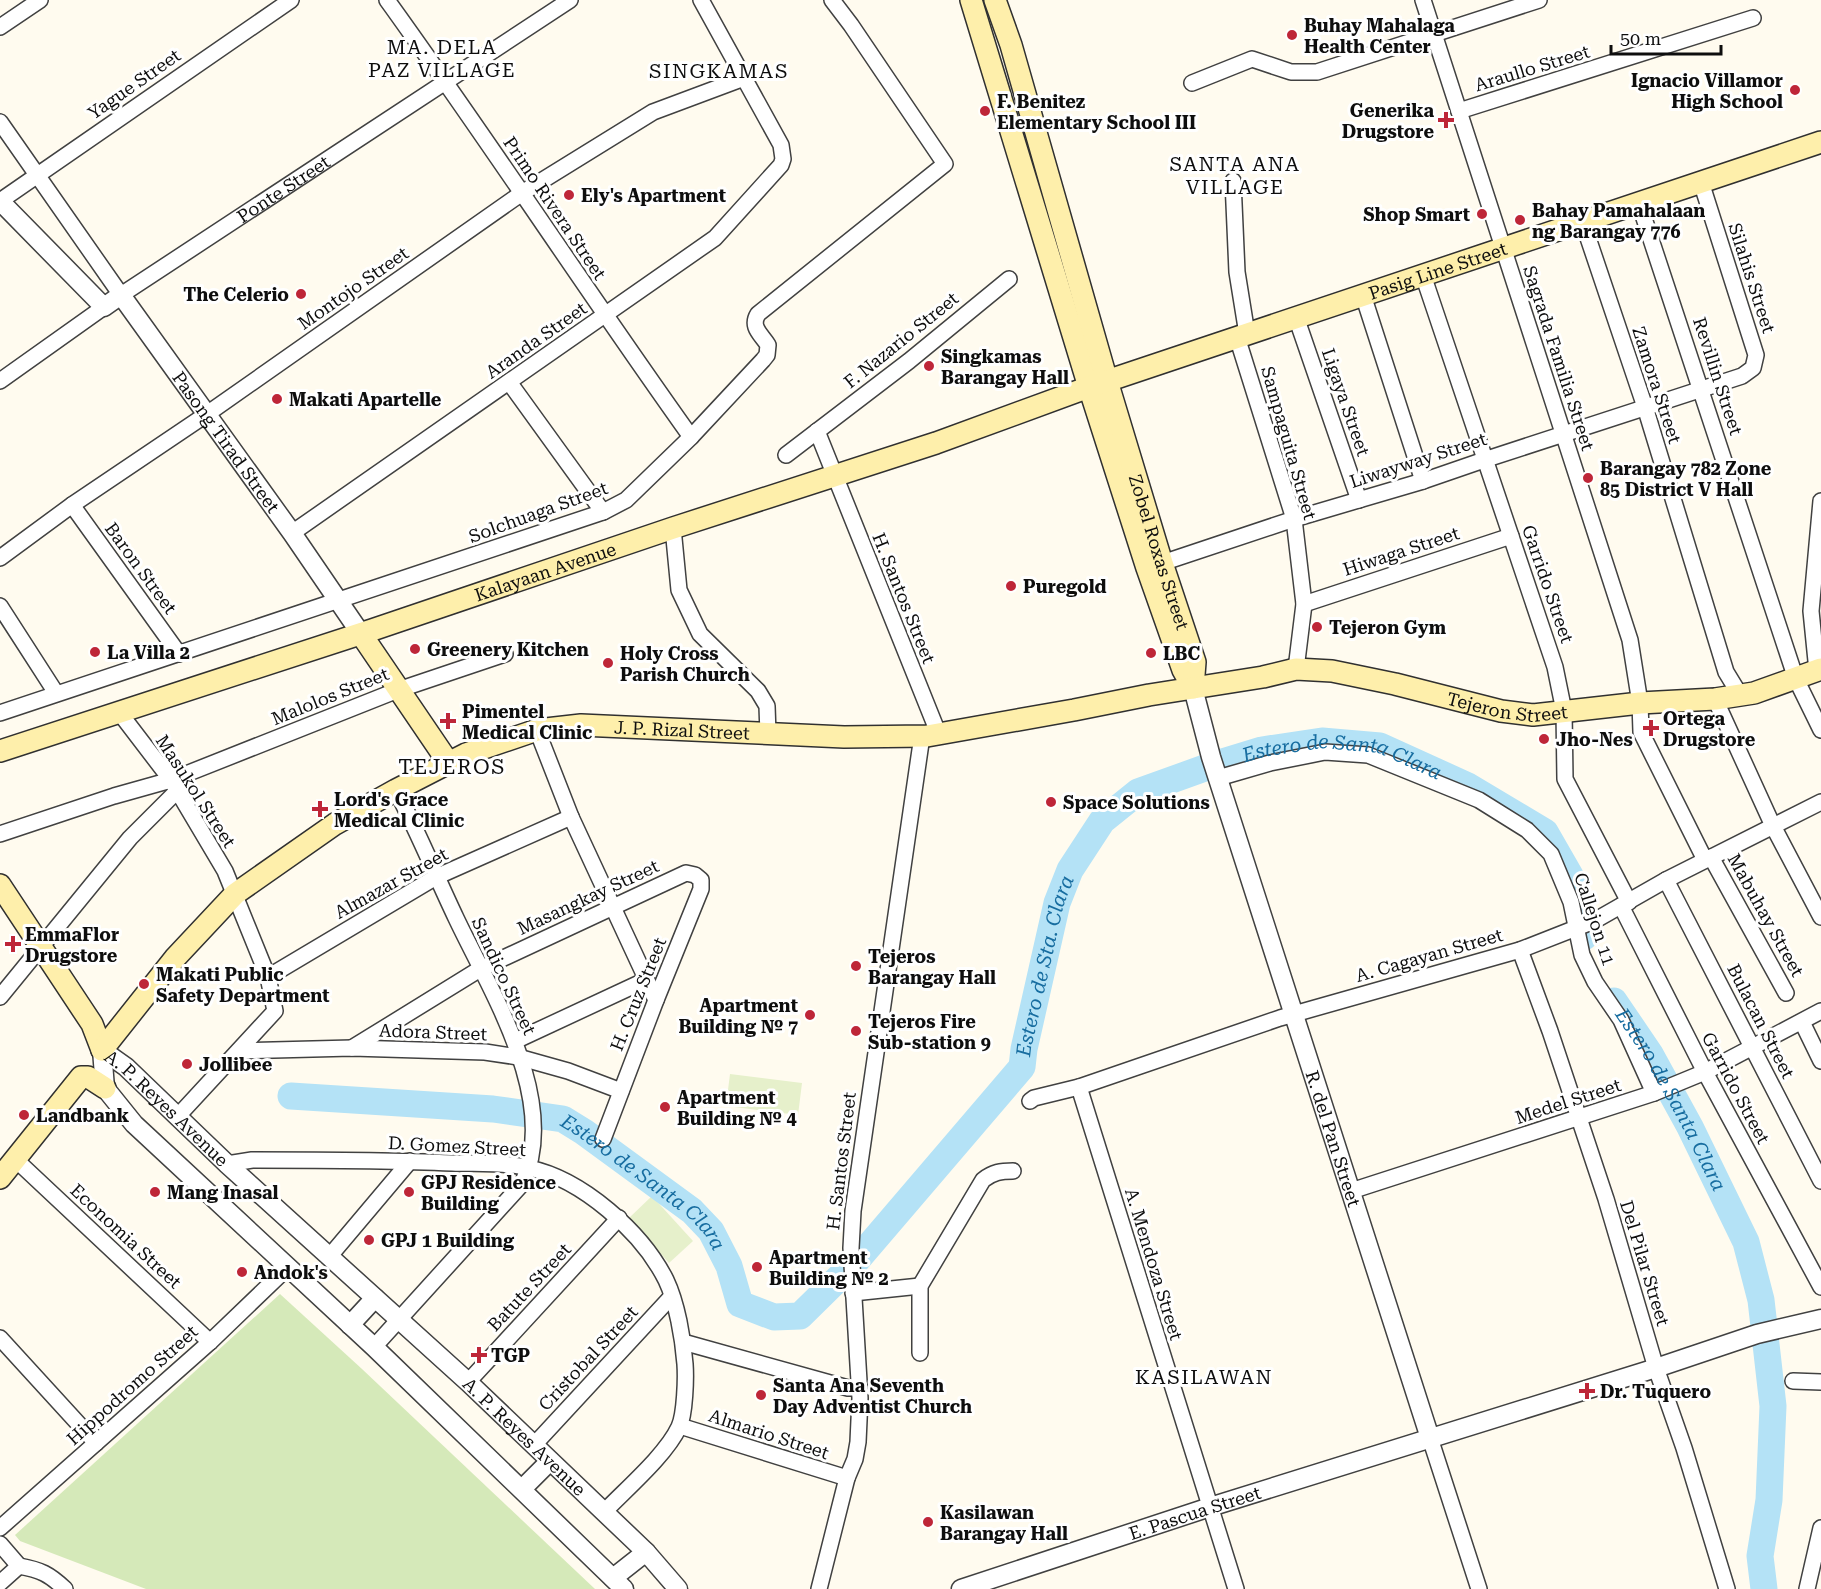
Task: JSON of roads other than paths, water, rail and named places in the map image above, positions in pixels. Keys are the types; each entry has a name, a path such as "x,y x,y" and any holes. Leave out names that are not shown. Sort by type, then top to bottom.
{"main road":[{"name":"Zobel Roxas Street","path":"971,0 1098,384 1155,565 1195,662 1193,688"},
{"name":"Zobel Roxas Street","path":"995,0 1011,45 1098,384"},
{"name":"Pasig Line Street","path":"1098,384 1821,142"},
{"name":"Kalayaan Avenue","path":"0,752 936,443 1098,384"},
{"name":"Pasong Tirad Street","path":"361,634 448,762"},
{"name":"Tejeron Street","path":"1193,688 1263,677 1296,669 1332,671 1395,684 1501,711 1533,715 1715,699 1754,693 1819,670"},
{"name":"J. P. Rizal Street","path":"102,1050 175,958 235,894 335,824 396,790 466,754 537,730 581,725 844,737 931,735 1193,688"},
{"path":"0,885 42,945 92,1024 102,1050"},
{"path":"0,1178 81,1077 88,1077 105,1088"}],"street":[{"path":"0,27 40,0"},
{"name":"Yague Street","path":"0,201 291,0"},
{"name":"Primo Rivera Street","path":"387,0 446,81 604,316 691,437"},
{"name":"Ponte Street","path":"0,381 121,295 570,0"},
{"path":"701,0 744,78"},
{"name":"Solchuaga Street","path":"0,713 603,512 627,500 691,437 767,355 768,345 754,324 758,314 945,164 851,24 832,0"},
{"name":"Sagrada Familia Street","path":"1423,0 1630,640 1640,704 1641,732 1708,858"},
{"path":"1192,83 1252,59 1291,72 1317,72 1539,0"},
{"name":"Araullo Street","path":"1459,111 1753,18"},
{"name":"Aranda Street","path":"292,534 715,238 781,165 783,159 781,145 744,78"},
{"name":"Montojo Street","path":"0,558 72,505 207,414 522,193 653,112 744,78"},
{"name":"Pasong Tirad Street","path":"0,122 361,634"},
{"name":"Sampaguita Street","path":"1233,181 1242,335 1294,519 1304,604 1296,669"},
{"name":"Silahis Street","path":"1701,182 1756,355 1753,368 1742,376 1702,389"},
{"path":"0,201 104,307"},
{"name":"Revillin Street","path":"1639,203 1796,679 1821,730"},
{"name":"Zamora Street","path":"1583,223 1645,407 1726,672 1740,695"},
{"name":"Garrido Street","path":"1423,275 1555,667 1564,711 1565,779 1704,1072 1821,1287"},
{"name":"F. Nazario Street","path":"786,454 909,361 1009,279"},
{"path":"1363,295 1423,481"},
{"name":"Ligaya Street","path":"1296,317 1359,500"},
{"path":"509,382 603,512"},
{"name":"Liwayway Street","path":"1155,565 1294,519 1423,481 1702,389"},
{"path":"817,431 834,475"},
{"name":"H. Santos Street","path":"819,1589 858,1442 859,1388 851,1254 856,1188 931,735 834,475"},
{"path":"1819,670 1811,611 1821,501"},
{"name":"Baron Street","path":"72,505 179,654"},
{"path":"674,528 679,590 700,634 758,691 767,706 768,734"},
{"name":"Hiwaga Street","path":"1304,604 1511,536"},
{"path":"0,606 56,693"},
{"name":"Malolos Street","path":"0,997 174,785 398,690 505,654"},
{"name":"R. del Pan Street","path":"1193,688 1216,772 1479,1589"},
{"path":"1715,699 1773,826 1821,917"},
{"name":"Masukol Street","path":"120,712 174,785 225,871 268,977 275,1011 239,1051"},
{"path":"537,730 571,817 656,1000"},
{"name":"Callejon 11","path":"1216,772 1325,752 1368,755 1479,800 1527,830 1551,854 1571,902 1582,956 1595,982 1621,1020 1661,1091"},
{"path":"0,834 114,796 174,785"},
{"name":"Sandico Street","path":"374,1347 522,1184 530,1168 532,1148 531,1104 515,1041 396,790"},
{"name":"A. Cagayan Street","path":"1030,1101 1079,1087 1293,1014 1520,950 1594,921 1665,880 1821,802"},
{"name":"Almazar Street","path":"268,977 436,877 571,817"},
{"name":"Mabuhay Street","path":"1708,858 1786,993"},
{"name":"Masangkay Street","path":"352,1048 480,969 686,873"},
{"name":"H. Cruz Street","path":"603,1138 701,890 700,880 695,875 686,873"},
{"name":"Bulacan Street","path":"1665,880 1821,1181"},
{"name":"Del Pilar Street","path":"1520,950 1550,1031 1629,1274 1656,1368 1684,1448 1727,1589"},
{"path":"515,1041 646,980"},
{"name":"Medel Street","path":"1351,1191 1661,1091 1704,1072 1821,1011"},
{"path":"1802,1022 1821,1061"},
{"name":"Adora Street","path":"239,1051 352,1048 485,1052 518,1056 568,1071 621,1091"},
{"name":"A. P. Reyes Avenue","path":"102,1050 105,1088 134,1124 374,1347 619,1584"},
{"name":"A. P. Reyes Avenue","path":"102,1050 126,1067 227,1164 468,1382 646,1552 678,1589"},
{"path":"178,1116 239,1051"},
{"name":"A. Mendoza Street","path":"1079,1087 1236,1589"},
{"name":"Economia Street","path":"15,1159 210,1342"},
{"name":"D. Gomez Street","path":"227,1164 252,1160 410,1161 530,1168 556,1177 595,1199 619,1218 648,1253 666,1281 683,1342 686,1379 680,1426 665,1448 604,1512"},
{"path":"329,1257 410,1161"},
{"path":"920,1353 920,1286 983,1180 990,1174 1000,1171 1013,1171"},
{"name":"Batute Street","path":"468,1382 619,1218"},
{"name":"Hippodromo Street","path":"0,1528 210,1342 287,1268"},
{"path":"854,1293 920,1286"},
{"name":"Cristobal Street","path":"534,1445 671,1297"},
{"path":"350,1325 375,1299"},
{"name":"E. Pascua Street","path":"961,1589 1210,1507 1656,1368 1757,1334 1821,1318"},
{"path":"0,1338 96,1443"},
{"path":"683,1342 848,1388 859,1388"},
{"path":"1793,1381 1821,1382"},
{"name":"Almario Street","path":"680,1426 847,1478"},
{"path":"522,1489 550,1461"},
{"path":"1807,1589 1821,1528"},
{"path":"0,1544 19,1566 39,1569 65,1589"},
{"path":"619,1584 646,1552"},
{"path":"0,1582 19,1566"}],"waterway":[{"name":"Estero de Sta. Clara","path":"291,1096 493,1109 563,1119 692,1211 711,1231 729,1266 740,1304 774,1317 800,1316 857,1260 1022,1067 1024,1049 1057,903 1070,870 1102,821 1138,792 1262,750 1322,741 1380,746 1468,786 1545,832 1576,886 1584,937"},
{"name":"Estero de Santa Clara","path":"1614,1001 1650,1054 1690,1127 1746,1242 1761,1300 1773,1406 1769,1500 1760,1556 1764,1589"}],"place":[{"name":"Buhay Mahalaga Health Center","path":"1292,35"},
{"name":"Ignacio Villamor High School","path":"1795,90"},
{"name":"F. Benitez Elementary School III","path":"985,111"},
{"name":"Generika Drugstore","path":"1446,120"},
{"name":"Ely's Apartment","path":"569,195"},
{"name":"Shop Smart","path":"1482,214"},
{"name":"Bahay Pamahalaan ng Barangay 776","path":"1520,220"},
{"name":"The Celerio","path":"301,294"},
{"name":"Singkamas Barangay Hall","path":"929,366"},
{"name":"Makati Apartelle","path":"277,399"},
{"name":"Barangay 782 Zone 85 District V Hall","path":"1588,478"},
{"name":"Puregold","path":"1011,586"},
{"name":"Tejeron Gym","path":"1317,627"},
{"name":"Greenery Kitchen","path":"415,649"},
{"name":"La Villa 2","path":"95,652"},
{"name":"LBC","path":"1151,653"},
{"name":"Holy Cross Parish Church","path":"608,663"},
{"name":"Pimentel Medical Clinic","path":"448,721"},
{"name":"Ortega Drugstore","path":"1651,728"},
{"name":"Jho-Nes","path":"1544,739"},
{"name":"Space Solutions","path":"1051,802"},
{"name":"Lord's Grace Medical Clinic","path":"320,809"},
{"name":"EmmaFlor Drugstore","path":"13,944"},
{"name":"Tejeros Barangay Hall","path":"856,966"},
{"name":"Makati Public Safety Department","path":"144,984"},
{"name":"Apartment Building № 7","path":"810,1015"},
{"name":"Tejeros Fire Sub-station 9","path":"856,1031"},
{"name":"Jollibee","path":"187,1064"},
{"name":"Apartment Building № 4","path":"665,1107"},
{"name":"Landbank","path":"24,1115"},
{"name":"Mang Inasal","path":"155,1192"},
{"name":"GPJ Residence Building","path":"409,1192"},
{"name":"GPJ 1 Building","path":"369,1240"},
{"name":"Apartment Building № 2","path":"757,1267"},
{"name":"Andok's","path":"242,1272"},
{"name":"TGP","path":"479,1355"},
{"name":"Dr. Tuquero","path":"1587,1391"},
{"name":"Santa Ana Seventh Day Adventist Church","path":"761,1395"},
{"name":"Kasilawan Barangay Hall","path":"928,1522"}],"district":[{"name":"MA. DELA PAZ VILLAGE","path":"442,58"},
{"name":"SINGKAMAS","path":"719,71"},
{"name":"SANTA ANA VILLAGE","path":"1235,176"},
{"name":"TEJEROS","path":"452,767"},
{"name":"KASILAWAN","path":"1204,1377"}]}
